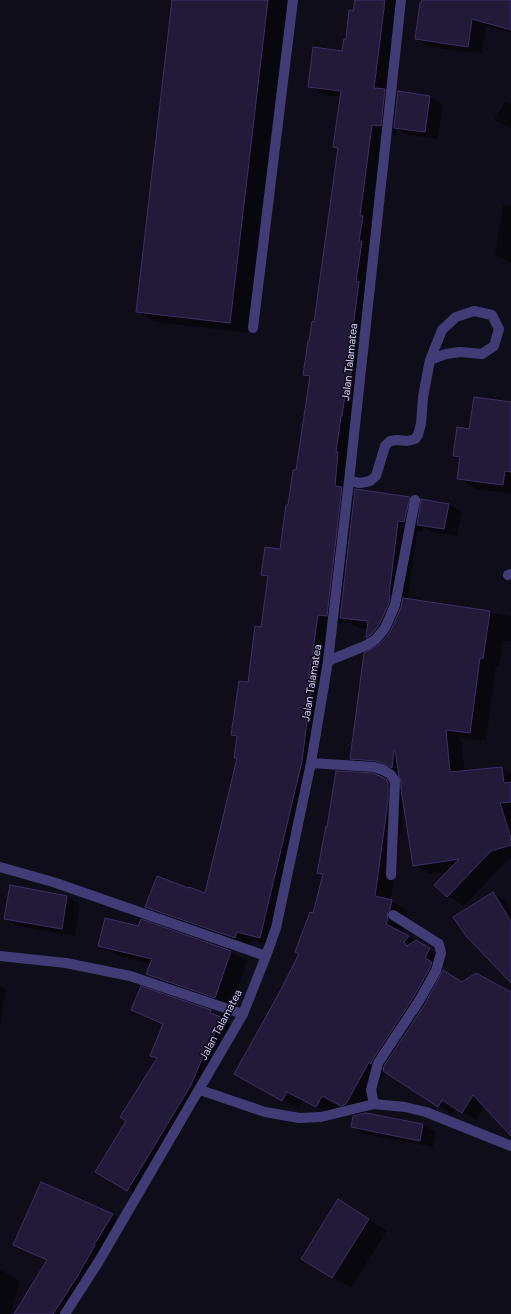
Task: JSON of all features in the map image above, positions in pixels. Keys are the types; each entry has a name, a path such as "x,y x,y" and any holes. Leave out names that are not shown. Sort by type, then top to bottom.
{"street":[{"path":"253,328 293,0"},
{"name":"Jalan Talamatea","path":"65,1314 200,1090 243,1014 276,928 311,764 328,661 349,481 400,0"},
{"path":"349,481 360,483 370,481 376,476 385,446 390,441 407,441 415,439 418,435 421,424 422,397 430,360 442,330 456,317 474,311 492,315 499,329 494,346 482,354 460,352 446,354 430,360"},
{"path":"328,661 367,645 376,639 385,628 395,605 415,500"},
{"path":"311,764 374,767 390,774 395,781 391,875"},
{"path":"0,867 53,882 266,956"},
{"path":"374,1104 371,1090 378,1063 419,1001 436,971 441,953 439,944 393,915"},
{"path":"0,956 66,962 130,976 243,1014"},
{"path":"200,1090 265,1112 299,1118 321,1117 374,1104 405,1107 426,1112 511,1146"}],"building":[{"path":"172,0 268,0 230,323 136,312"},
{"path":"355,0 385,0 374,88 385,89 381,126 372,125 360,216 363,216 359,241 362,241 356,281 359,282 353,327 355,327 354,347 350,381 347,381 336,452 338,452 335,486 342,487 327,616 318,615 307,690 311,690 302,761 260,938 237,932 235,938 145,907 157,876 205,893 237,758 234,758 237,736 231,735 239,681 248,682 255,626 261,627 268,576 261,575 265,547 280,549 286,505 288,505 293,470 296,470 310,376 303,375 312,321 314,322 338,148 333,147 341,91 308,87 313,47 342,51 344,39 346,39 349,10 353,11"},
{"path":"422,0 511,0 511,30 472,19 468,47 415,39 420,3"},
{"path":"398,91 430,96 425,132 394,128"},
{"path":"474,397 511,402 511,472 505,471 503,485 457,479 460,457 453,456 457,427 469,429"},
{"path":"355,489 410,497 404,522 398,521 389,603 379,625 372,634 366,638 368,621 340,618"},
{"path":"421,499 449,504 444,529 417,525"},
{"path":"403,598 490,611 483,659 480,658 470,733 446,730 450,772 502,767 504,783 511,782 511,802 500,803 511,838 511,845 491,851 447,897 434,885 459,859 413,866 395,750 392,768 376,761 350,759 364,653 380,644 390,632 401,607"},
{"path":"336,771 373,773 386,779 388,783 388,801 375,896 392,900 387,914 388,919 386,924 409,936 404,942 407,946 416,940 430,948 425,958 432,962 413,998 371,1064 369,1062 346,1104 341,1106 322,1096 316,1107 287,1092 282,1101 234,1074 299,954 295,952 310,912 313,913 323,874 317,873 326,826 327,827"},
{"path":"10,885 67,896 62,929 4,919"},
{"path":"493,892 511,921 511,983 466,936 453,917"},
{"path":"105,918 138,926 141,919 231,951 215,998 146,974 152,959 98,946"},
{"path":"443,970 462,982 476,973 511,992 511,1136 473,1095 462,1113 442,1100 438,1107 383,1071 384,1066 425,1004"},
{"path":"141,986 211,1010 210,1013 221,1017 211,1043 209,1042 191,1085 127,1191 95,1172 126,1121 120,1117 157,1058 150,1056 163,1024 131,1010"},
{"path":"366,1113 423,1124 420,1141 351,1127 353,1116"},
{"path":"41,1182 113,1214 77,1277 53,1314 14,1314 47,1260 13,1245"},
{"path":"338,1199 369,1219 332,1278 301,1259"}]}
